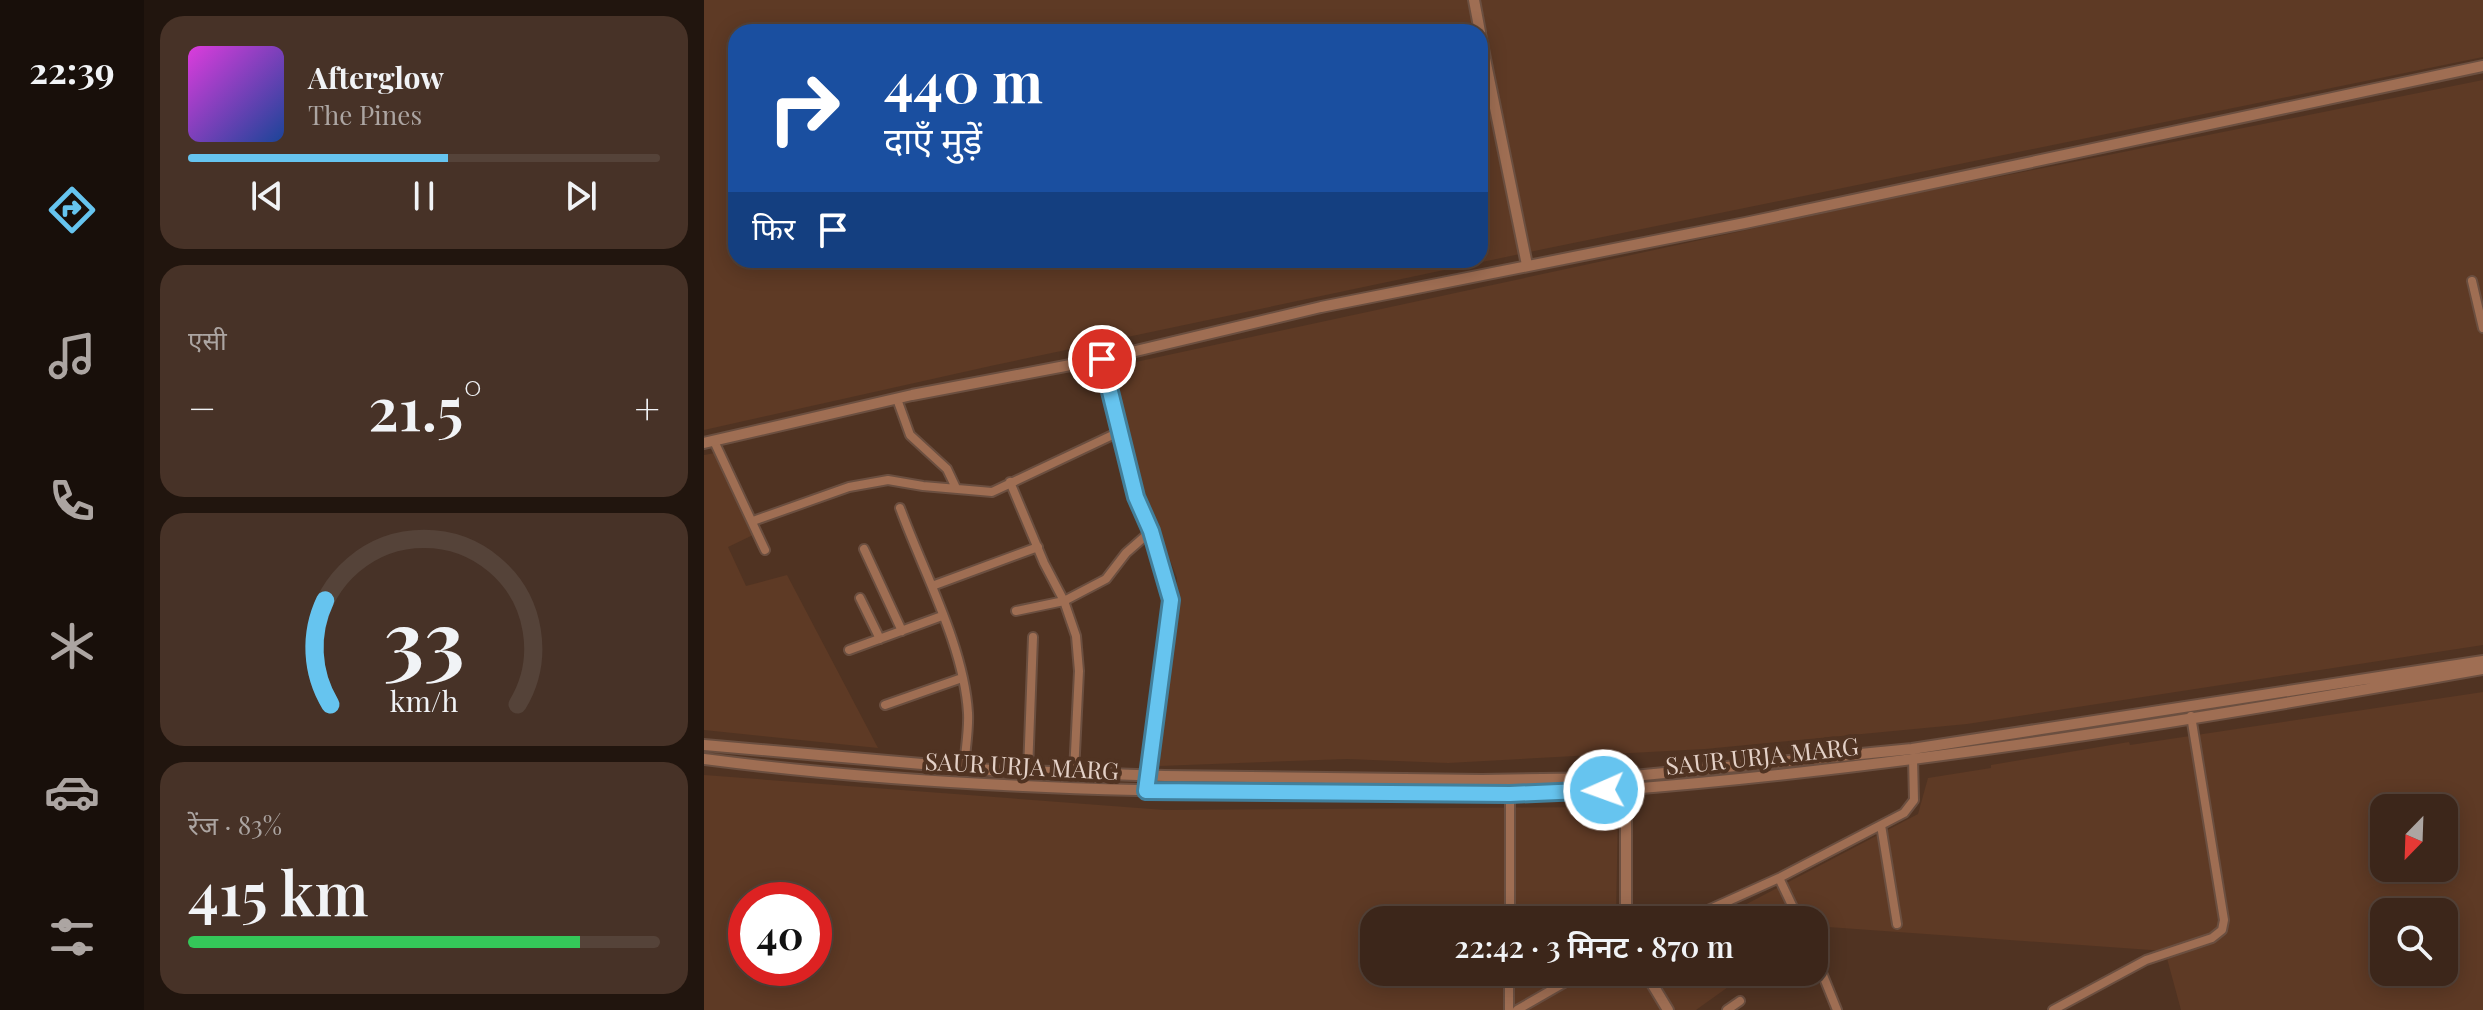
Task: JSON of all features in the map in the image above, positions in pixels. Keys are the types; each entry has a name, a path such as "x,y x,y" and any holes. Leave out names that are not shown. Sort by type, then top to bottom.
{"street":[{"path":"1475,0 1479,24"},
{"path":"765,550 753,521 709,442 897,399 1102,359 1306,311 1745,223 2483,66"},
{"path":"1488,72 1527,265"},
{"path":"2472,281 2483,328"},
{"path":"1102,359 1136,497 1151,531 1171,600 1146,791"},
{"path":"897,399 910,435 947,469 956,488"},
{"path":"753,521 849,487 888,480 984,493 1119,432"},
{"path":"1010,482 1064,601 1079,647 1074,773"},
{"path":"900,508 932,586 962,678 968,714 964,769"},
{"path":"1016,611 1064,601 1106,579 1126,553 1151,531"},
{"path":"932,586 1038,547"},
{"path":"864,549 902,631"},
{"path":"860,598 880,639"},
{"path":"849,650 942,616"},
{"path":"1028,771 1033,637"},
{"name":"SAUR URJA MARG","path":"704,745 964,769 1074,773 1510,780 1626,776 1912,749 2483,661"},
{"name":"SAUR URJA MARG","path":"704,759 971,783 1146,791 1510,794 1626,789 1739,780 1913,758 2483,669"},
{"path":"885,705 962,678"},
{"path":"2053,1010 2146,960 2212,938 2222,930 2224,920 2191,716"},
{"path":"1717,906 1779,878 1904,813 1914,800 1913,758"},
{"path":"875,761 875,776"},
{"path":"1626,776 1626,906"},
{"path":"1510,780 1510,906"},
{"path":"1881,825 1897,924"},
{"path":"1779,878 1792,906"},
{"path":"1509,986 1509,1010"},
{"path":"1517,1010 1559,986"},
{"path":"1653,986 1668,1010"},
{"path":"1827,986 1837,1010"},
{"path":"1727,1010 1740,1001"}],"shaded area":[{"path":"704,0 2483,0 2483,57 1488,261 1488,24 728,24 728,268 1454,268 704,430"},
{"path":"2483,80 2483,645 1967,724 1705,749 1448,763 1347,759 1159,766 1177,578 1142,487 1108,368 1918,193"},
{"path":"715,453 753,535 728,547 746,586 787,575 878,748 704,730 704,455"},
{"path":"2483,692 2483,1010 2181,1010 2165,951 1828,927 1828,906 1743,906 1918,814 1928,778 2129,742 2130,745"},
{"path":"704,775 1165,810 1618,807 1616,906 1360,906 1360,986 1729,986 1696,1010 704,1010"}],"route":[{"path":"1102,359 1136,497 1151,531 1171,600 1146,791 1510,794 1604,790"}]}
